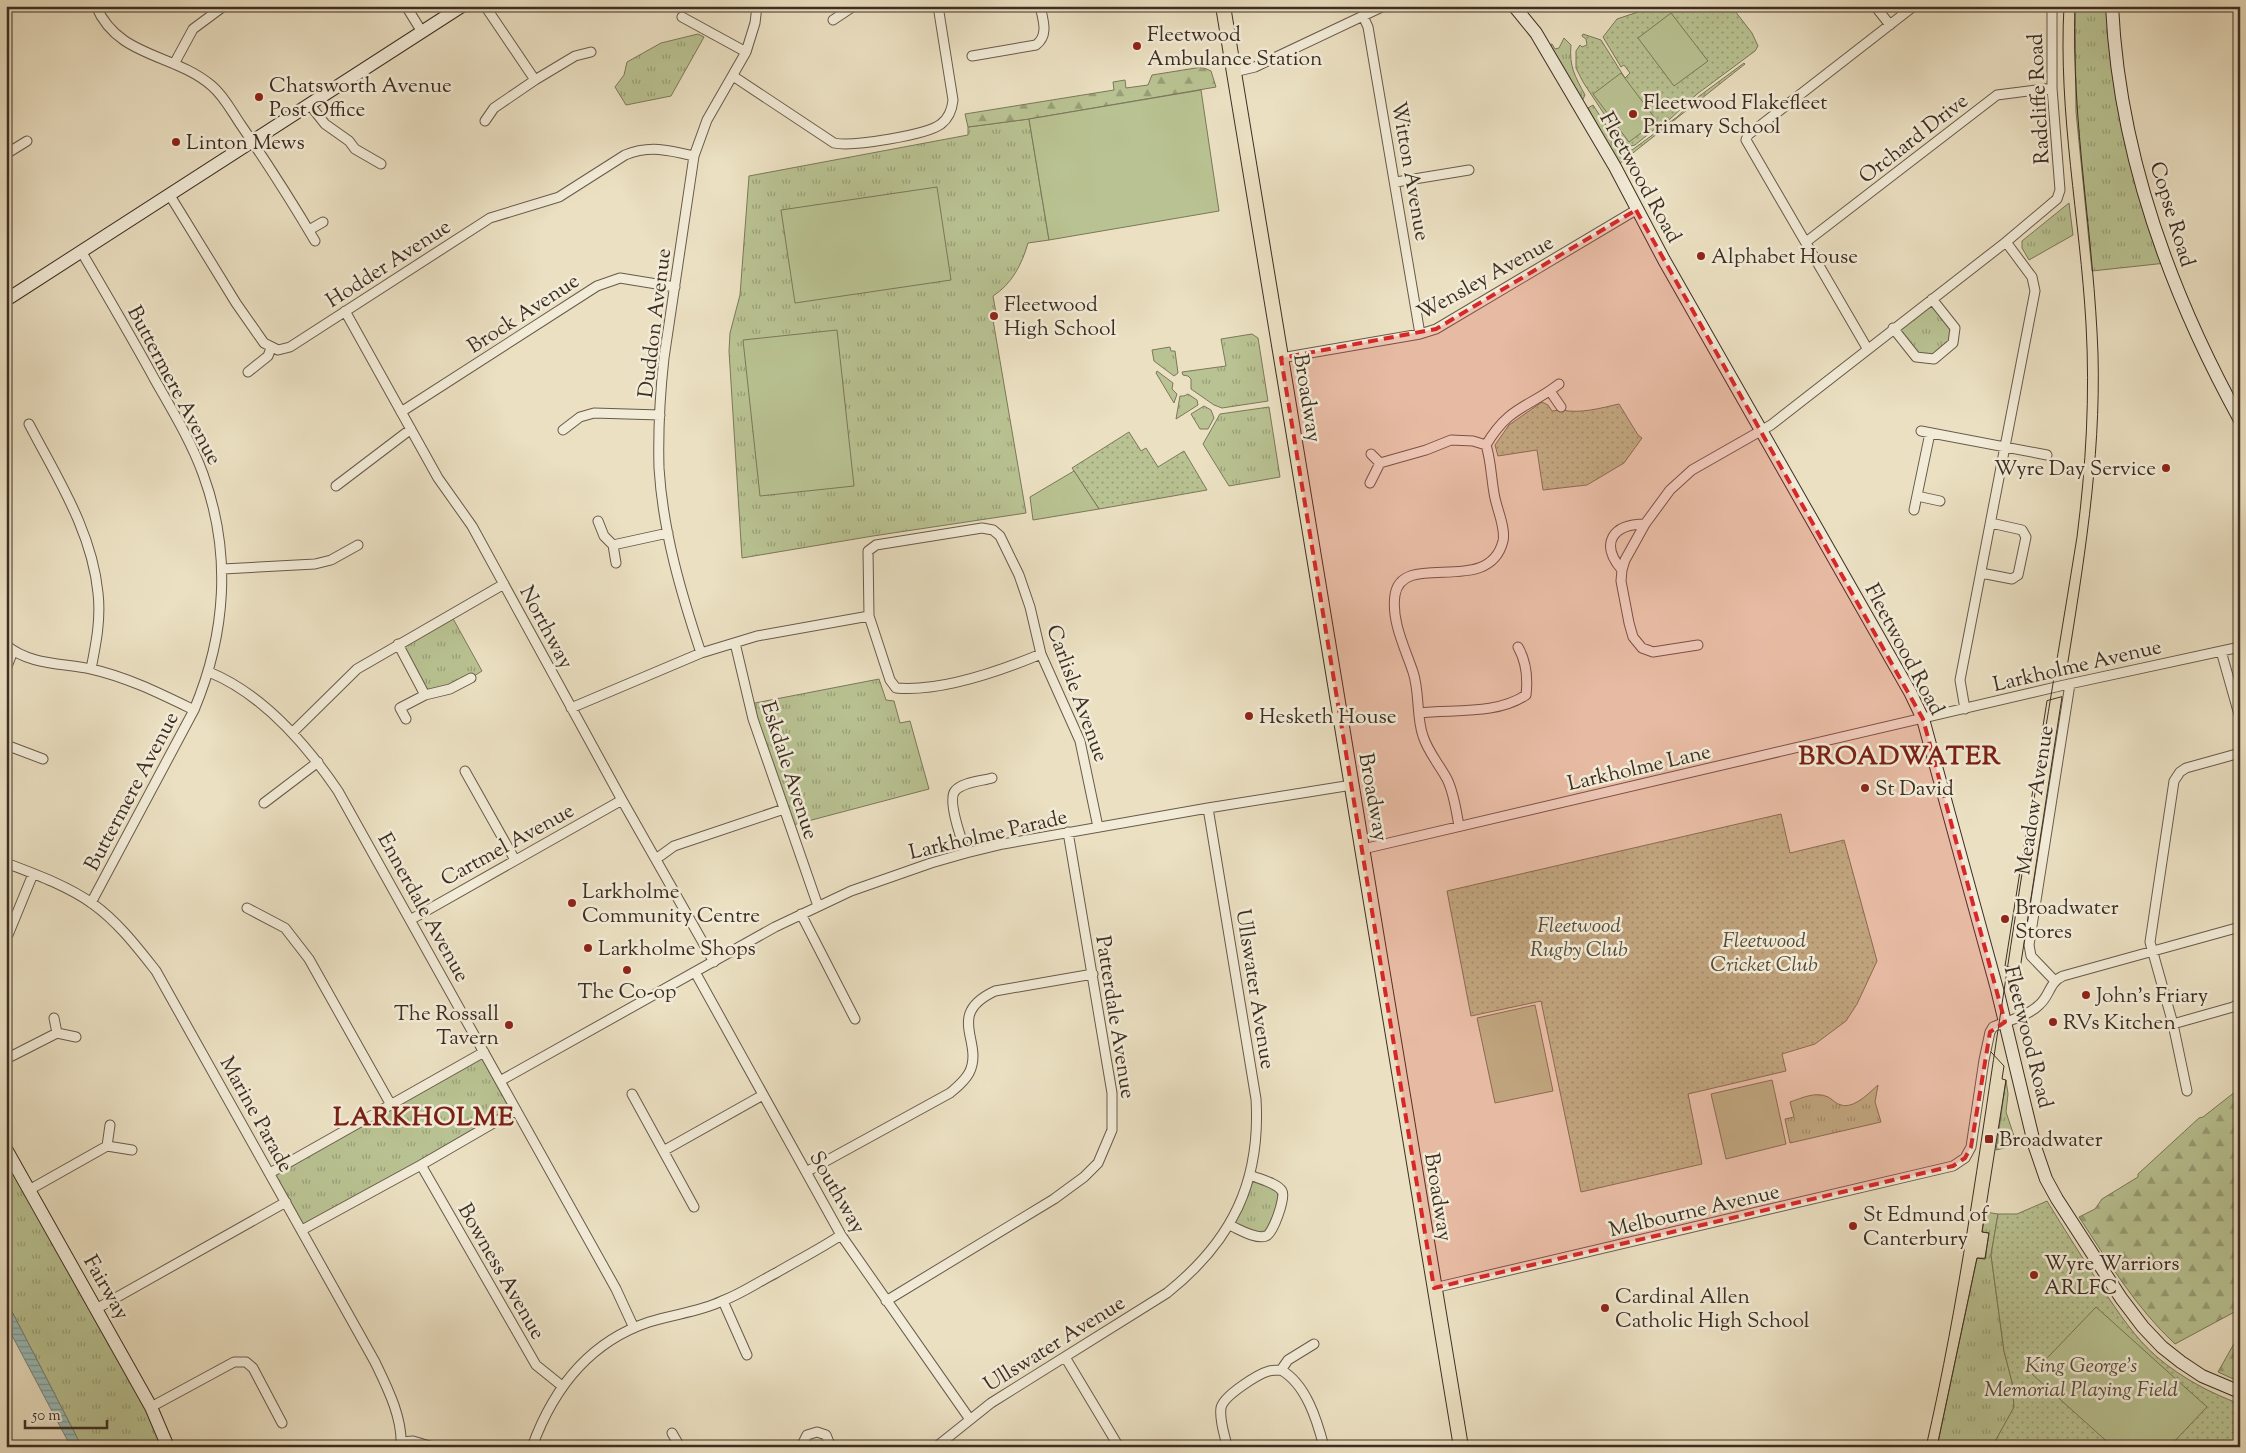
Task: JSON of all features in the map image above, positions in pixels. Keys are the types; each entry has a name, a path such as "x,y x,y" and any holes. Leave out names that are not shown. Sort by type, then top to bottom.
{"main road":[{"name":"Broadway","path":"1223,6 1460,1447"}],"street":[{"path":"96,6 103,21 113,33 128,43 204,80 218,91 253,142 315,241"},
{"path":"174,64 193,29 224,6"},
{"path":"406,6 422,32"},
{"path":"6,300 462,6"},
{"path":"485,6 536,80"},
{"name":"Duddon Avenue","path":"701,653 678,582 668,534 660,468 660,415 664,358 694,156 708,120 746,52 755,23 757,6"},
{"path":"833,20 854,6"},
{"path":"733,76 834,143 851,144 934,129 948,117 952,109 953,100 938,6"},
{"path":"972,56 1036,45 1042,40 1044,31 1040,6"},
{"path":"1234,72 1255,67 1384,6"},
{"name":"Fleetwood Road","path":"1514,6 1536,33 1615,167 1636,210 1760,431 1910,692 1922,719 2005,1022 2042,1170 2057,1199 2095,1260 2137,1320 2162,1347 2202,1376 2240,1392"},
{"path":"1875,6 1890,25"},
{"path":"1867,348 1746,140 1748,135 1914,6"},
{"name":"Radcliffe Road","path":"2006,242 2053,205 2060,190 2052,88 2052,6"},
{"name":"Copse Road","path":"2112,6 2117,67 2135,156 2152,220 2166,263 2187,315 2240,420"},
{"name":"Witton Avenue","path":"1363,16 1368,27 1396,182 1420,334"},
{"path":"682,17 746,52"},
{"path":"485,121 494,108 536,80 575,56 591,52"},
{"name":"Orchard Drive","path":"1806,242 1998,94 2052,88"},
{"path":"310,105 325,124 345,138 355,150 381,164"},
{"path":"6,154 27,141"},
{"name":"Hodder Avenue","path":"271,348 278,350 290,347 490,218 559,197 637,150 660,148 694,156"},
{"path":"1396,182 1469,170"},
{"path":"169,194 236,303 264,343 271,348 268,356 248,372"},
{"name":"Wensley Avenue","path":"1281,358 1420,334 1436,329 1636,210"},
{"path":"309,230 323,222"},
{"path":"1698,644 1653,652 1642,648 1633,637 1628,623 1621,581 1622,570 1625,560 1645,524 1679,480 1692,470 1760,431 2006,242 2032,277 2035,291 1960,680 1965,709"},
{"name":"Buttermere Avenue","path":"81,251 122,321 194,453 214,506 223,569 220,616 209,672 194,710 91,903"},
{"name":"Brock Avenue","path":"401,412 603,283 620,278 675,287"},
{"path":"1893,328 1916,357 1934,358 1953,343 1955,328 1932,299"},
{"name":"Northway","path":"345,311 438,478 467,518 622,800 714,962"},
{"path":"1486,444 1505,418 1559,384"},
{"path":"1550,391 1561,407"},
{"path":"563,430 580,417 594,413 660,415"},
{"path":"29,424 72,506 90,550 98,593 99,610 97,640 91,669"},
{"path":"336,486 411,429"},
{"path":"1914,510 1926,432 2047,455"},
{"path":"1370,483 1380,463 1426,450 1452,440 1474,441 1486,444"},
{"path":"1459,826 1454,796 1447,780 1428,750 1422,734 1414,674 1398,628 1394,607 1395,593 1401,583 1412,574 1429,572 1460,573 1479,569 1491,562 1499,552 1503,539 1502,529 1496,508 1492,465 1486,444"},
{"path":"1371,454 1380,463"},
{"path":"1917,496 1940,501"},
{"path":"598,521 604,536 613,545 616,563"},
{"path":"1981,573 2012,579 2018,575 2026,537 2022,530 1990,523"},
{"path":"1622,570 1612,559 1609,546 1612,539 1620,530 1631,524 1645,524"},
{"name":"Carlisle Avenue","path":"869,616 868,551 876,545 982,528 993,530 1000,536 1006,544 1030,606 1041,654 1080,741 1098,827"},
{"path":"613,545 668,534"},
{"path":"223,569 315,564 332,560 358,545"},
{"path":"292,733 357,669 504,584"},
{"path":"572,708 701,653 784,630 869,616 890,680 896,688 911,689 974,678 1041,654"},
{"name":"Eskdale Avenue","path":"735,643 754,719 818,906"},
{"path":"398,644 425,694"},
{"path":"1420,713 1499,707 1515,702 1526,695 1527,684 1523,656 1518,646"},
{"name":"Larkholme Avenue","path":"1922,719 2240,647"},
{"path":"6,669 10,648 45,662 91,669 152,690 194,710"},
{"path":"2221,651 2240,718"},
{"name":"Ennerdale Avenue","path":"209,672 234,685 292,733 318,762 348,807 616,1289 634,1328"},
{"path":"406,720 400,708 425,694 450,689 472,678"},
{"name":"Meadow Avenue","path":"2054,980 2031,956 2029,951 2070,684"},
{"name":"Larkholme Lane","path":"1363,849 1922,719"},
{"path":"6,745 43,759"},
{"path":"2187,1091 2173,1024 2150,937 2176,776 2186,768 2240,753"},
{"path":"264,803 318,762"},
{"path":"465,771 515,860"},
{"path":"966,853 952,801 954,792 960,786 992,778"},
{"name":"Larkholme Parade","path":"500,1081 801,914 888,877 966,853 1068,832 1352,785"},
{"name":"Cartmel Avenue","path":"410,920 622,800"},
{"name":"Ullswater Avenue","path":"940,1445 969,1418 1192,1274 1212,1251 1229,1225 1250,1175 1256,1147 1256,1099 1208,808"},
{"path":"656,860 674,846 784,809"},
{"name":"Patterdale Avenue","path":"886,1301 1062,1193 1084,1177 1098,1163 1112,1130 1114,1113 1112,1093 1068,832"},
{"name":"Marine Parade","path":"6,863 33,874 91,903 120,928 156,971 302,1230 385,1383 394,1408 401,1444"},
{"path":"8,935 33,874"},
{"path":"247,908 284,928 309,959 391,1105"},
{"path":"801,914 855,1019"},
{"path":"2005,1022 2037,1008 2043,1002 2054,980 2063,976 2240,927"},
{"name":"Southway","path":"695,972 841,1235 969,1418"},
{"path":"806,1172 950,1093 962,1083 970,1072 972,1055 968,1024 970,1014 975,1004 983,996 995,991 1093,974"},
{"path":"2173,1024 2233,1007 2240,1002"},
{"path":"54,1018 57,1033"},
{"name":"Melbourne Avenue","path":"1434,1288 1936,1171 1960,1162 1965,1158 1971,1147 1990,1032 1993,1027 2005,1022"},
{"path":"6,1059 57,1033 76,1038"},
{"path":"270,1173 484,1052"},
{"path":"632,1094 665,1150 694,1207"},
{"path":"665,1150 763,1095"},
{"path":"302,1230 421,1165 516,1110"},
{"path":"107,1146 110,1125"},
{"path":"29,1190 107,1146 132,1150"},
{"name":"Fairway","path":"6,1149 151,1407 168,1447"},
{"name":"Bowness Avenue","path":"421,1165 536,1365 562,1386"},
{"path":"1229,1225 1258,1237 1265,1237 1270,1234 1284,1198 1282,1191 1278,1187 1250,1175"},
{"path":"96,1309 286,1202"},
{"path":"532,1447 548,1408 562,1386 576,1368 594,1352 634,1328 723,1301 841,1235"},
{"path":"723,1301 747,1355"},
{"path":"1281,1370 1288,1360 1314,1344"},
{"path":"1064,1357 1119,1447"},
{"path":"151,1407 234,1362 246,1362 253,1368 282,1423"},
{"path":"1227,1447 1221,1417 1223,1401 1260,1375 1270,1371 1281,1370 1292,1376 1298,1385 1316,1421 1324,1447"},
{"path":"801,1447 807,1435 816,1432 826,1435 831,1447"},
{"path":"672,1433 680,1447"},
{"path":"401,1444 413,1441 433,1447"}],"highlighted area":[{"path":"1636,210 1923,719 2005,1022 1990,1032 1971,1147 1965,1158 1953,1166 1434,1288 1281,358 1436,329"}],"green space":[{"name":"Fleetwood Flakefleet Primary School","path":"1649,6 1731,6 1752,33 1758,46 1755,51 1697,94 1670,119 1635,145 1626,147 1620,145 1616,140 1612,126 1583,82 1576,68 1576,51 1580,45 1582,47 1587,45 1586,39 1582,36 1583,34 1601,40 1625,78 1630,73 1624,65 1621,67 1603,37 1617,19 1641,11"},
{"path":"2075,6 2110,6 2117,67 2166,263 2092,271 2076,112"},
{"path":"1671,13 1708,61 1674,86 1638,38"},
{"path":"698,34 704,37 671,96 626,105 615,87 624,75 627,62 661,43"},
{"path":"1564,38 1571,45 1572,65 1585,95 1582,101 1549,45 1552,44 1555,49 1559,48"},
{"path":"1744,63 1619,164 1588,108 1593,105 1608,128 1616,147 1622,150 1632,150 1677,117 1698,97"},
{"path":"1202,67 1211,71 1216,87 1029,119 968,127 965,114 1114,90 1113,82 1125,80 1126,88 1148,85 1152,75"},
{"path":"1621,73 1657,121 1629,142 1593,94"},
{"path":"1201,90 1219,211 1049,240 1029,119"},
{"path":"1029,119 1049,240 1028,243 1015,273 1006,286 993,296 996,313 993,320 1026,513 742,558 729,351 730,333 740,295 749,176 968,135 968,127"},
{"path":"937,187 951,280 795,303 781,210"},
{"path":"2069,203 2073,235 2029,260 2022,248 2022,241"},
{"path":"1932,299 1955,328 1953,343 1934,359 1916,357 1893,328"},
{"path":"837,330 854,486 760,496 743,340"},
{"path":"1252,334 1258,338 1268,401 1222,408 1214,405 1191,389 1191,379 1183,375 1182,372 1226,366 1221,339"},
{"path":"1170,347 1171,351 1175,351 1178,373 1174,376 1154,361 1152,350"},
{"path":"1157,371 1173,383 1172,389 1177,394 1174,403 1156,373"},
{"path":"1188,394 1197,400 1198,405 1176,419 1180,396"},
{"path":"1542,402 1548,405 1552,411 1583,411 1619,404 1638,435 1642,438 1624,463 1587,485 1543,490 1537,450 1498,456 1495,445 1509,425"},
{"path":"1204,406 1211,410 1214,418 1208,429 1200,429 1191,414"},
{"path":"1269,407 1280,477 1229,486 1203,444 1220,414"},
{"path":"1129,432 1141,451 1146,448 1158,467 1184,451 1207,490 1099,509 1072,468"},
{"path":"1074,471 1099,509 1033,520 1030,497"},
{"path":"451,615 482,671 471,678 425,695 398,644"},
{"path":"879,679 886,700 894,701 900,723 910,721 929,789 789,826 750,704"},
{"path":"1781,814 1790,853 1844,840 1877,961 1857,1004 1846,1021 1815,1044 1782,1054 1786,1071 1688,1094 1702,1164 1581,1192 1541,1001 1471,1016 1447,891"},
{"path":"1535,1005 1553,1091 1495,1103 1477,1018"},
{"path":"484,1052 516,1110 302,1230 270,1173"},
{"path":"1772,1080 1786,1144 1726,1159 1711,1094"},
{"path":"2006,1080 2008,1094 2006,1112 2017,1145 1996,1150"},
{"path":"1878,1085 1875,1102 1881,1122 1790,1143 1785,1119 1794,1117 1790,1102 1809,1096 1823,1095 1846,1106 1861,1100"},
{"path":"2240,1088 2240,1309 2175,1344 2135,1300 2079,1217 2095,1209 2102,1199 2138,1177 2138,1174 2199,1118 2203,1117"},
{"path":"6,1149 168,1447 82,1447 6,1300"},
{"path":"1250,1175 1278,1187 1284,1198 1265,1237 1229,1225"},
{"name":"King George's Memorial Playing Field","path":"2047,1201 2108,1297 2141,1342 2167,1365 2186,1378 2207,1390 2240,1404 2240,1447 1992,1447 2014,1407 2012,1382 2004,1351 1991,1255 1998,1214 2017,1214"},
{"path":"1985,1212 1998,1214 1991,1255 2004,1351 2012,1382 2014,1408 1992,1447 1937,1447 1977,1258 1985,1258 1989,1233 1982,1232"},
{"path":"2096,1307 2207,1407 2169,1447 2113,1447 2032,1374"},
{"path":"2240,1333 2240,1382 2218,1372"}],"water":[{"path":"6,1300 82,1447 71,1447 6,1324"}],"tram line":[{"path":"1926,1447 1949,1337 1968,1226 2020,887 2077,537 2083,484 2087,404 2086,324 2064,86 2064,6"},
{"path":"2051,676 2066,674 2090,514 2097,435 2098,354 2096,310 2079,137 2076,93 2075,6"},
{"path":"2062,697 2020,969 2005,966 2047,701 2062,697"},
{"path":"1937,1447 1977,1258 1985,1259 1989,1233 1982,1232 2006,1080 2002,1079 2004,1066 1991,1052"}],"place":[{"name":"Fleetwood Ambulance Station","path":"1137,46"},
{"name":"Chatsworth Avenue Post Office","path":"259,97"},
{"name":"Fleetwood Flakefleet Primary School","path":"1633,114"},
{"name":"Linton Mews","path":"176,142"},
{"name":"Alphabet House","path":"1701,256"},
{"name":"Fleetwood High School","path":"994,316"},
{"name":"Wyre Day Service","path":"2166,468"},
{"name":"Hesketh House","path":"1249,716"},
{"name":"St David","path":"1865,788"},
{"name":"Larkholme Community Centre","path":"572,903"},
{"name":"Broadwater Stores","path":"2005,919"},
{"name":"Larkholme Shops","path":"588,948"},
{"name":"The Co-op","path":"627,970"},
{"name":"John's Friary","path":"2086,995"},
{"name":"RVs Kitchen","path":"2053,1022"},
{"name":"The Rossall Tavern","path":"509,1025"},
{"name":"Broadwater","path":"1989,1139"},
{"name":"St Edmund of Canterbury","path":"1853,1226"},
{"name":"Wyre Warriors ARLFC","path":"2034,1275"},
{"name":"Cardinal Allen Catholic High School","path":"1605,1308"}],"district":[{"name":"BROADWATER","path":"1900,755"},
{"name":"LARKHOLME","path":"424,1116"}],"park label":[{"name":"Fleetwood Rugby Club","path":"1579,937"},
{"name":"Fleetwood Cricket Club","path":"1764,952"}]}
